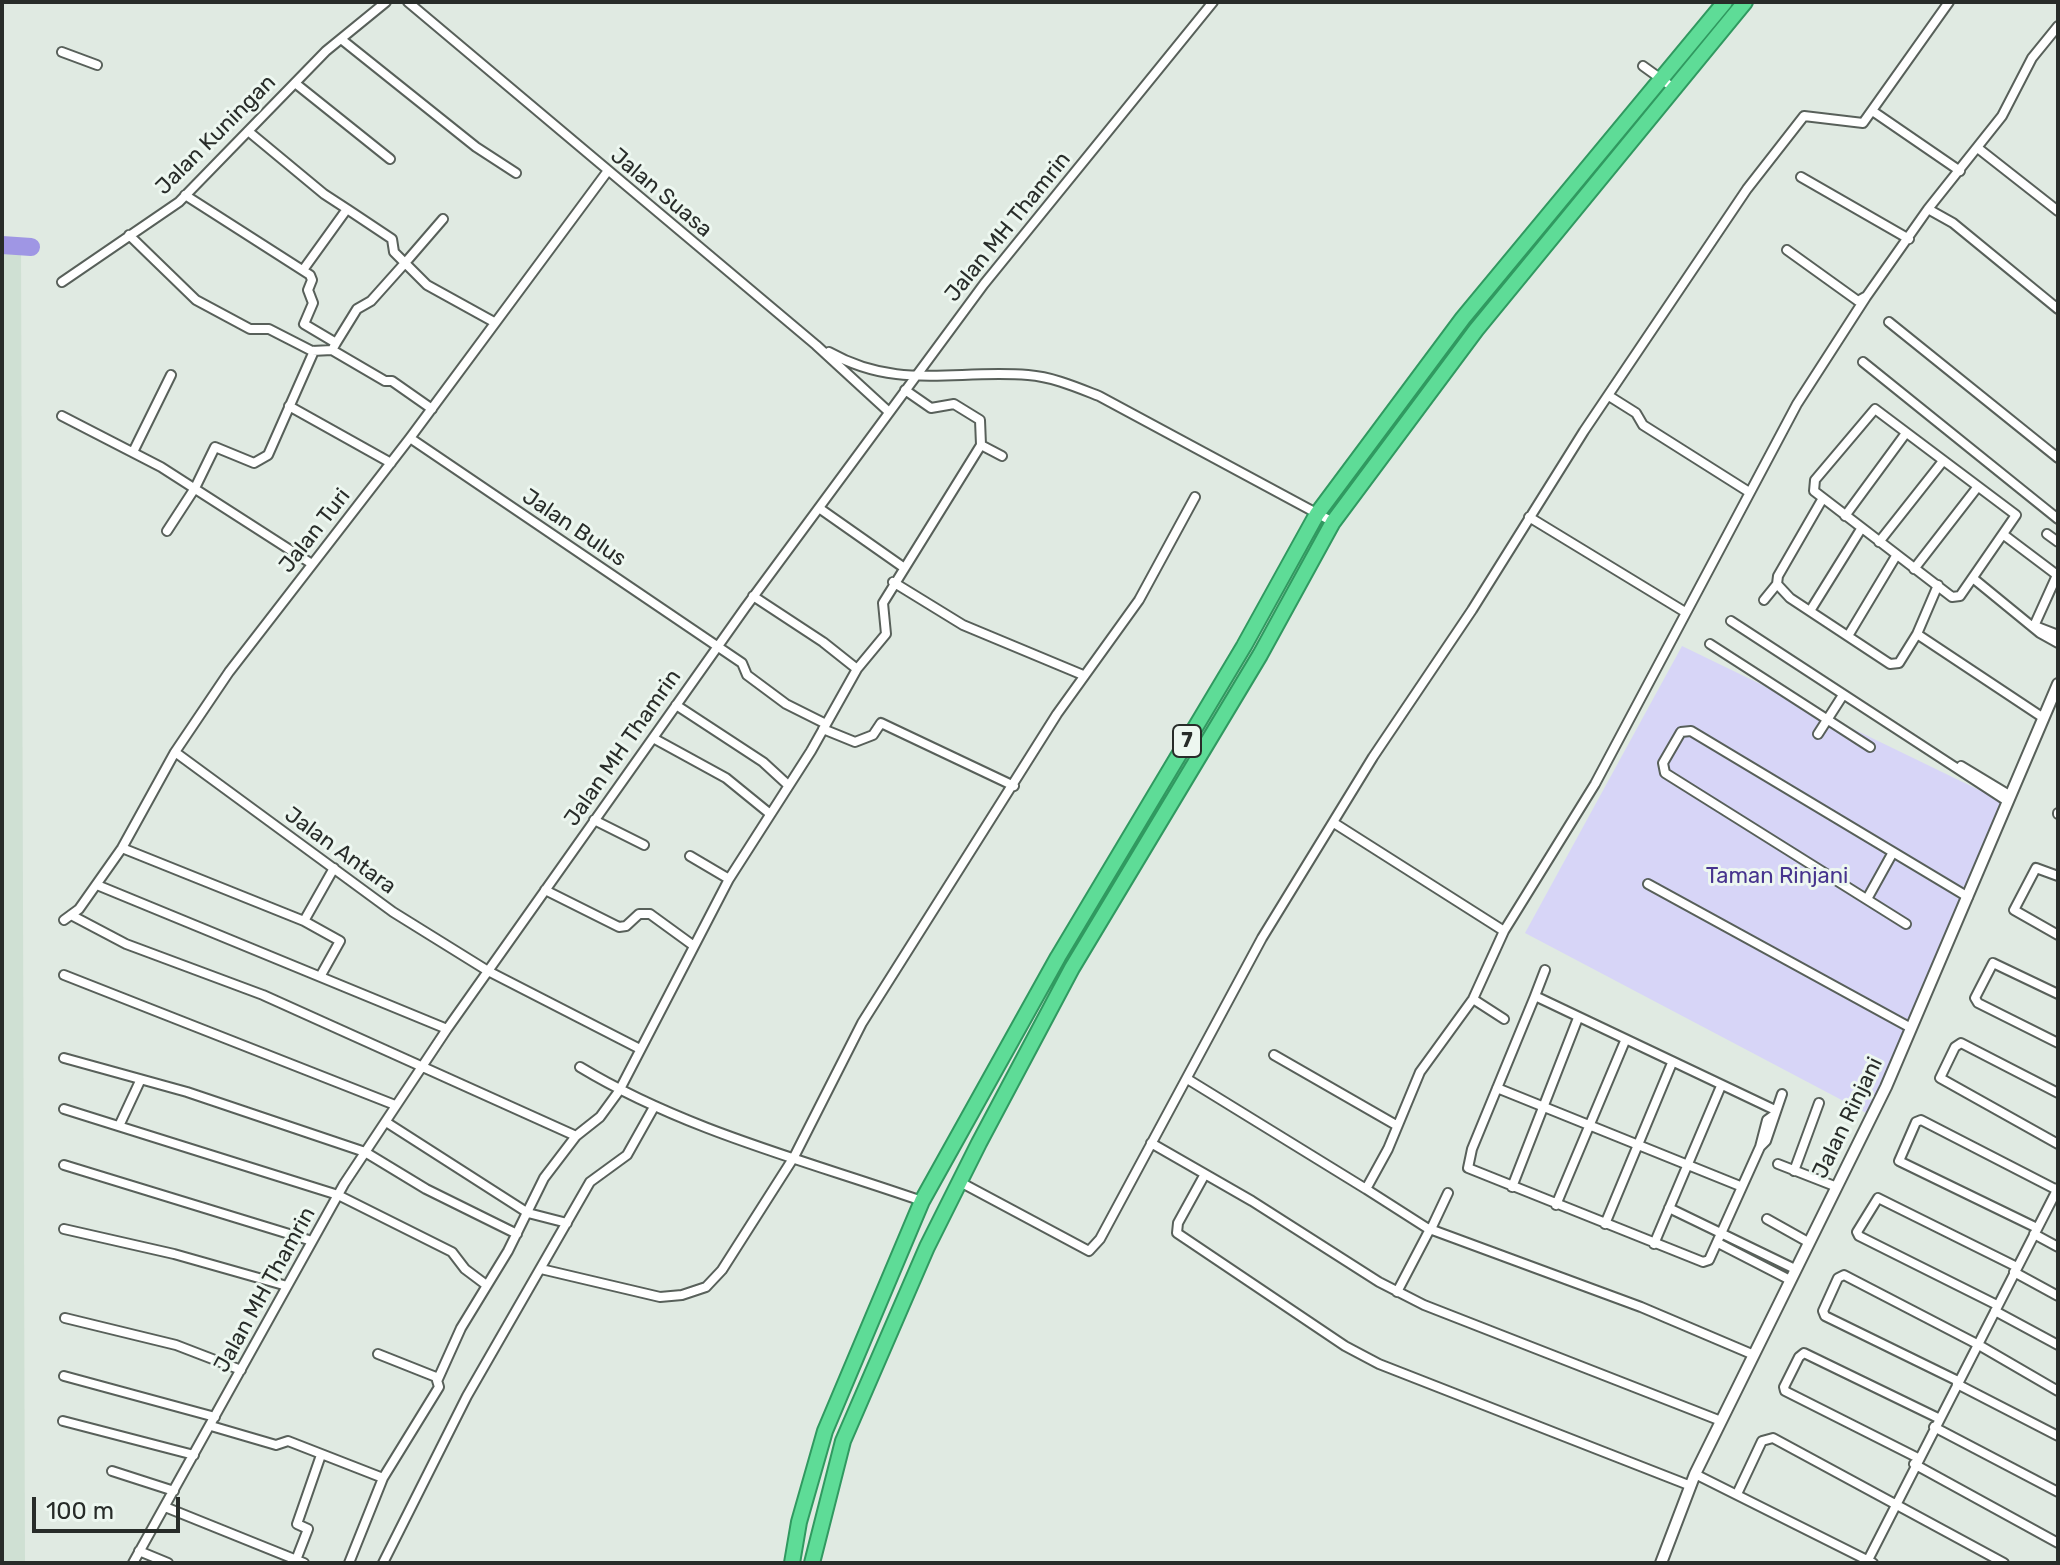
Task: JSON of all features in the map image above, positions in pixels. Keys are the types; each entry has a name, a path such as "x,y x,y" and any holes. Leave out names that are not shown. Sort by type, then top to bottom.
{"highway":[{"name":"7","path":"792,1563 799,1522 825,1431 922,1201 1058,957 1317,514 1463,318 1725,2"},
{"name":"7","path":"812,1563 843,1441 927,1247 979,1143 1072,968 1260,655 1333,522 1476,330 1745,2"},
{"path":"1144,813 1160,821"},
{"path":"960,1134 979,1143"},
{"path":"903,1240 927,1247"},
{"path":"859,1350 877,1359"}],"street":[{"name":"Jalan Kuningan","path":"62,282 185,195 295,83 386,2"},
{"name":"Jalan Suasa","path":"408,2 816,345 889,412"},
{"name":"Jalan MH Thamrin","path":"133,1563 338,1195 447,1029 753,596 984,284 1213,2"},
{"path":"960,1182 1089,1251 1100,1239 1189,1080 1262,938 1529,517 1747,189 1804,116 1863,123 1874,112 1949,2"},
{"path":"1366,1189 1388,1149 1420,1072 1473,999 1504,931 1595,784 1797,404 1928,209 1979,149 2002,116 2032,58 2058,26"},
{"path":"341,39 476,147 516,173"},
{"path":"62,52 97,65"},
{"path":"1643,66 1675,89"},
{"path":"295,83 390,159"},
{"path":"1874,112 1960,171"},
{"path":"248,131 324,194 392,239 394,252 427,285 494,322"},
{"path":"1979,149 2058,211"},
{"name":"Jalan Turi","path":"423,1066 263,995 126,944 68,918 97,885 122,848 175,752 229,672 432,409 607,172"},
{"path":"1801,177 1909,239"},
{"path":"185,195 303,270 312,278 308,287 314,298 304,324 385,381 392,381 432,409"},
{"path":"303,270 347,209"},
{"path":"1928,209 1953,223 2058,309"},
{"path":"129,235 196,300 250,329 269,329 314,351 334,346 357,309 371,301 443,219"},
{"path":"1787,250 1846,295 1858,301 1866,297"},
{"path":"1889,322 2058,458"},
{"path":"816,345 863,368 914,378 1028,375 1069,384 1099,396 1333,522"},
{"path":"167,531 195,488 215,447 254,463 262,461 314,351"},
{"path":"1863,362 2058,519"},
{"path":"133,452 171,375"},
{"path":"349,1563 383,1478 435,1394 438,1379 485,1284 517,1234 544,1178 576,1136 600,1117 619,1091 729,879 857,669 886,634 887,619 881,609 893,582 981,445 980,420 954,404 928,407 905,390"},
{"path":"1609,396 1636,413 1643,425 1749,492"},
{"path":"289,406 391,463"},
{"path":"1871,410 1879,411 1906,433 1976,489 2016,515 1974,579 1956,597 1896,556 1814,491 1815,480 1871,410"},
{"path":"62,416 195,488 312,564"},
{"path":"1845,516 1906,433"},
{"name":"Jalan Bulus","path":"410,438 742,663 747,675 786,704 855,742 873,735 881,723 1014,786"},
{"path":"981,445 1002,456"},
{"path":"1879,542 1943,461"},
{"path":"1914,569 1976,489"},
{"path":"541,1269 656,1297 682,1295 706,1287 722,1270 794,1157 862,1023 1083,675 1139,600 1195,497"},
{"path":"1764,600 1777,584 1823,498"},
{"path":"819,508 903,567"},
{"path":"1529,517 1685,612"},
{"path":"1810,611 1861,529"},
{"path":"2047,534 2058,542"},
{"path":"2004,535 2058,574 2034,626"},
{"path":"1848,636 1896,556"},
{"path":"1974,579 2058,643"},
{"path":"893,582 963,625 1083,675"},
{"path":"1777,584 1810,611 1894,665 1903,659 1917,634 1938,585"},
{"path":"753,596 823,642 857,669"},
{"path":"1731,621 2008,798"},
{"path":"2034,626 2058,635"},
{"path":"1917,634 2042,717"},
{"path":"1710,644 1870,747"},
{"name":"Jalan Rinjani","path":"1661,1563 1695,1474 1837,1187 1911,1028 2058,684"},
{"path":"1818,734 1843,695"},
{"path":"676,705 728,742 738,744 788,785"},
{"path":"1906,924 1665,773 1663,763 1681,732 1691,731 1968,897"},
{"path":"653,738 726,778 769,813"},
{"name":"Jalan Antara","path":"175,752 393,912 488,971 640,1049"},
{"path":"594,820 644,845"},
{"path":"1334,823 1504,931"},
{"path":"122,848 304,921 340,941 321,975"},
{"path":"1867,899 1892,854"},
{"path":"690,856 729,879"},
{"path":"304,921 334,868"},
{"path":"2058,876 2035,869 2014,910 2058,935"},
{"path":"1648,884 1911,1028"},
{"path":"97,885 447,1029"},
{"path":"545,890 619,927 626,926 639,914 650,914 694,946"},
{"path":"2058,994 1993,963 1975,998 1978,1003 2058,1043"},
{"path":"1545,970 1468,1168 1703,1262 1709,1260 1723,1233 1740,1186 1760,1147 1763,1130 1782,1094"},
{"path":"64,975 395,1105"},
{"path":"1535,996 1775,1112"},
{"path":"1473,999 1504,1019"},
{"path":"1512,1187 1578,1018"},
{"path":"1556,1205 1625,1041"},
{"path":"2058,1093 1961,1043 1955,1047 1940,1078 2058,1144"},
{"path":"1274,1055 1396,1125"},
{"path":"64,1058 187,1092 365,1152 415,1184 517,1234"},
{"path":"1605,1224 1672,1063"},
{"path":"423,1066 467,1089 576,1136"},
{"path":"580,1067 619,1091 654,1107 922,1201"},
{"path":"1189,1080 1430,1229 1641,1307 1754,1355"},
{"path":"119,1126 140,1081"},
{"path":"1654,1244 1721,1086"},
{"path":"1497,1088 1740,1186"},
{"path":"1794,1171 1819,1103"},
{"path":"383,1563 467,1396 590,1182 627,1155 654,1107"},
{"path":"64,1109 338,1195 452,1252 465,1269 485,1284"},
{"path":"1695,1474 1871,1562 1916,1461 2036,1231 2057,1193 1921,1120 1916,1122 1899,1161 2036,1231 2058,1247"},
{"path":"386,1122 528,1213 567,1223"},
{"path":"1151,1143 1397,1292 1721,1421"},
{"path":"1778,1164 1837,1187"},
{"path":"64,1165 312,1241"},
{"path":"1205,1174 1178,1223 1177,1233 1345,1346 1379,1364 1691,1486"},
{"path":"1397,1292 1448,1193"},
{"path":"2058,1296 2016,1270 1878,1198 1857,1232 1859,1236 1996,1308 2058,1345"},
{"path":"1669,1208 1795,1269"},
{"path":"1767,1219 1808,1242"},
{"path":"64,1229 174,1254 287,1286"},
{"path":"1718,1243 1790,1280"},
{"path":"2058,1391 1977,1344 1844,1275 1837,1280 1823,1311 1825,1316 2058,1436"},
{"path":"65,1318 176,1345 241,1370"},
{"path":"2058,1492 1804,1353 1799,1357 1784,1390 2058,1543"},
{"path":"378,1354 438,1379"},
{"path":"64,1376 215,1417"},
{"path":"63,1421 194,1455"},
{"path":"211,1426 277,1445 288,1441 383,1478"},
{"path":"1737,1494 1762,1441 1768,1437 1898,1503 2004,1563"},
{"path":"165,1507 300,1561 308,1530 297,1524 321,1455"},
{"path":"112,1471 174,1491"},
{"path":"139,1551 168,1563"}],"shaded area":[{"path":"2,240 21,241 25,1563 2,1563"}],"green space":[{"name":"Taman Rinjani","path":"1682,646 2006,803 1872,1116 1525,933"}],"waterway":[{"path":"2,245 31,247"}]}
